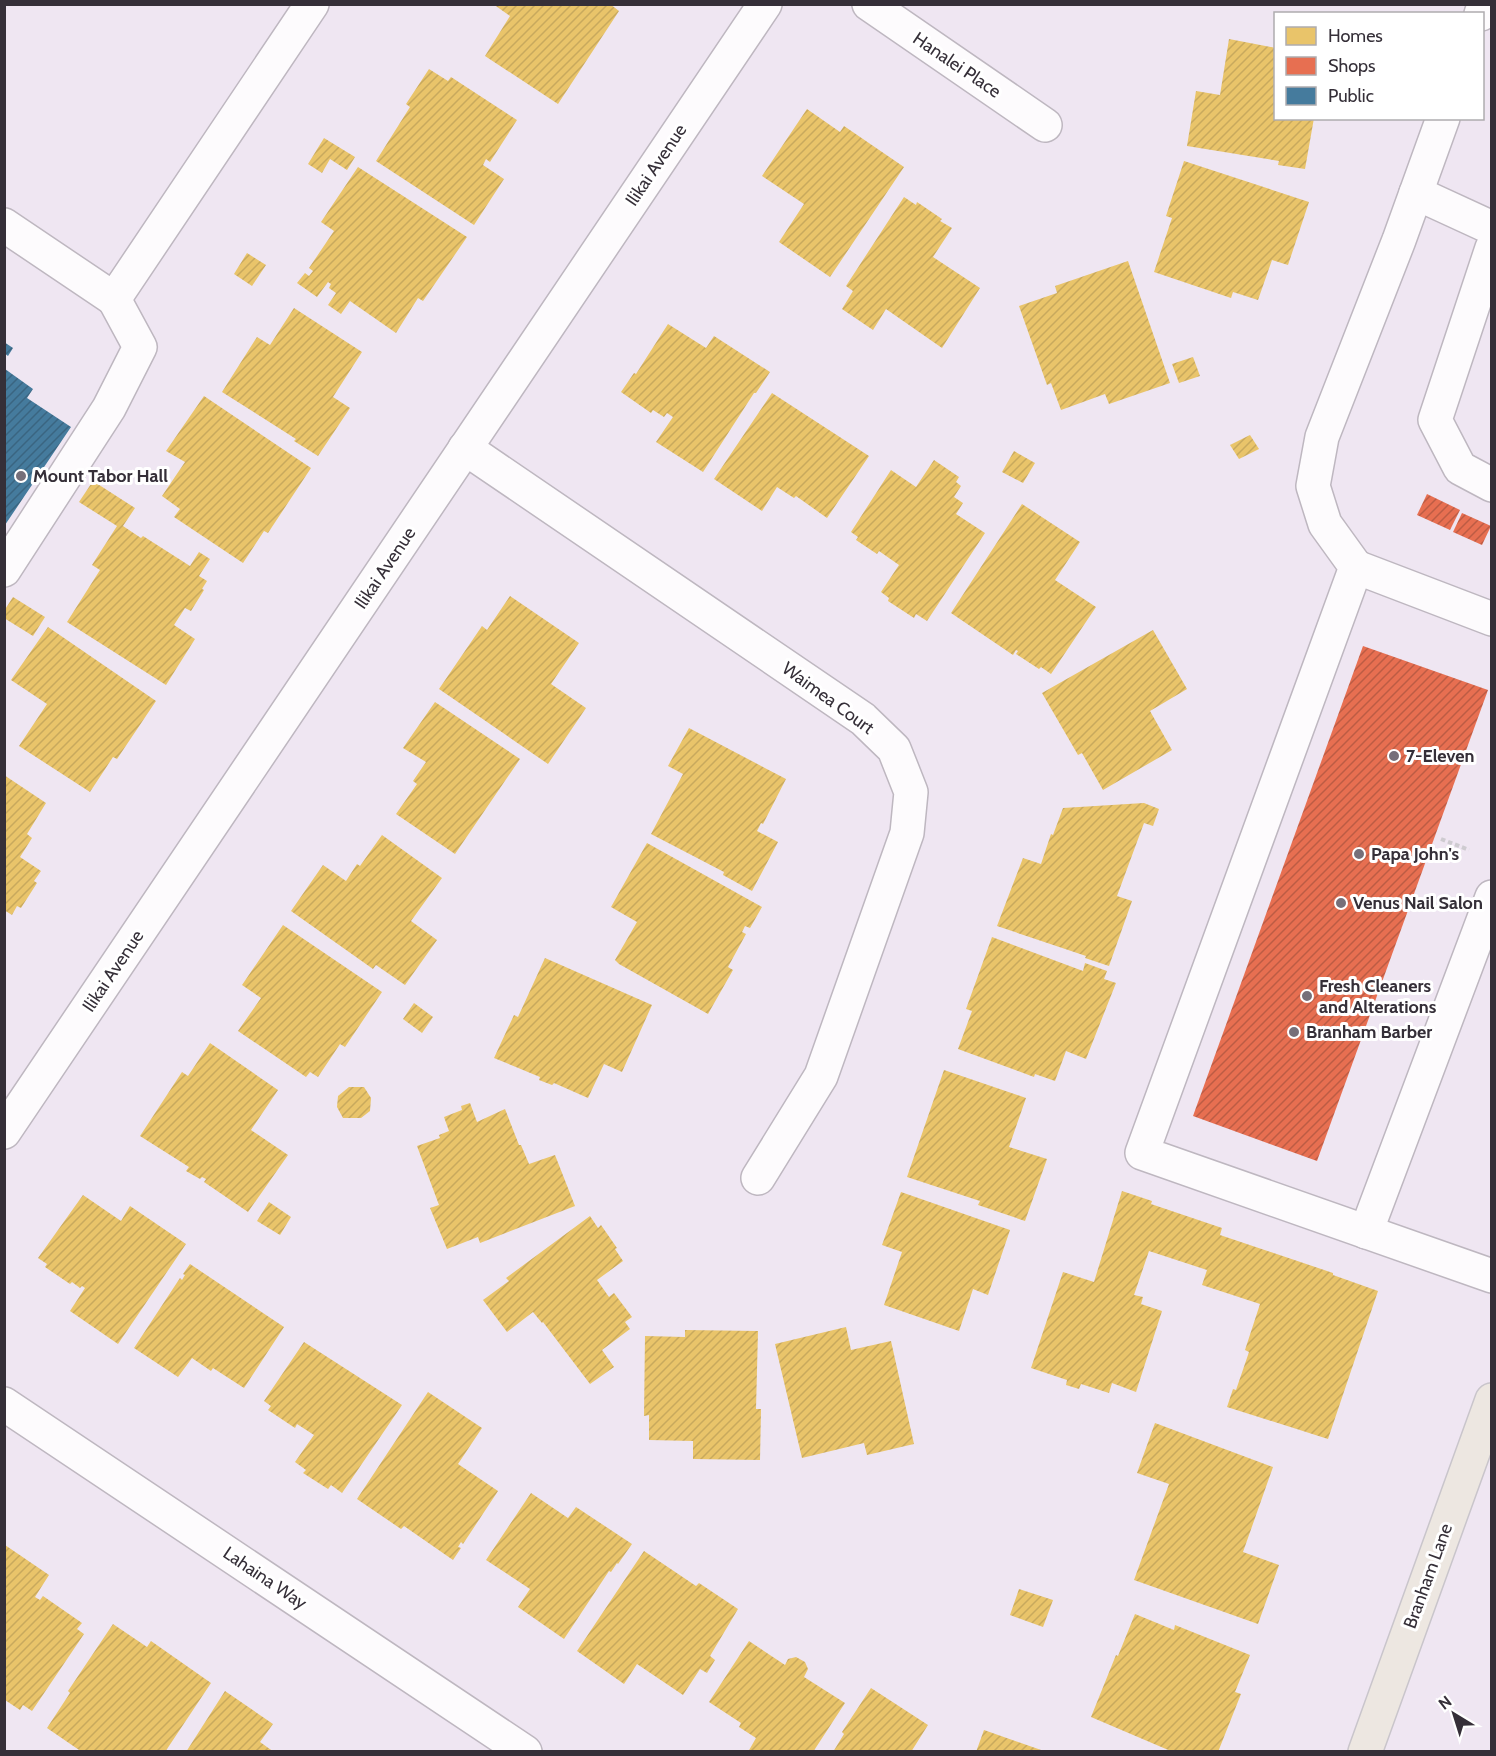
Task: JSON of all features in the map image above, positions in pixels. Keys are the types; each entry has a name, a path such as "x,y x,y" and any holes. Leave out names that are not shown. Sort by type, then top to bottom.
{"main road":[{"name":"Branham Lane","path":"1365,1752 1491,1400"}],"street":[{"path":"114,299 312,4"},
{"name":"Ilikai Avenue","path":"4,1132 765,4"},
{"name":"Hanalei Place","path":"869,4 1046,124"},
{"path":"1442,120 1322,437 1313,486 1324,524 1356,567 1491,619"},
{"path":"1416,193 1491,228"},
{"path":"4,225 114,299 140,347 109,408 4,570"},
{"path":"1491,248 1435,420 1460,468 1491,485"},
{"name":"Waimea Court","path":"465,448 863,719 894,749 911,792 907,833 821,1076 758,1178"},
{"path":"1356,567 1142,1153 1491,1276"},
{"path":"1366,1232 1491,897"},
{"name":"Lahaina Way","path":"4,1404 525,1752"}],"path":[{"path":"1441,840 1469,850"}],"building: Homes":[{"path":"493,4 610,4 619,11 558,104 485,56 510,16"},
{"path":"1229,39 1274,48 1274,120 1314,120 1305,169 1278,165 1279,161 1187,146 1196,91 1220,95"},
{"path":"429,69 448,81 451,77 517,120 490,162 486,159 483,165 504,179 474,225 376,161 410,107 406,104"},
{"path":"807,109 840,132 844,126 904,167 830,277 779,242 804,204 762,176"},
{"path":"324,138 355,157 347,170 330,159 322,173 308,164"},
{"path":"1184,161 1309,202 1288,265 1272,260 1258,300 1233,292 1231,298 1154,272 1172,218 1166,216"},
{"path":"358,167 467,237 423,301 418,298 396,333 350,301 341,314 328,305 336,293 329,288 331,284 328,282 317,297 297,283 305,273 309,276 313,271 309,268 334,231 321,222"},
{"path":"904,197 916,205 917,202 952,228 933,257 980,288 942,348 886,309 873,330 842,309 853,291 846,286"},
{"path":"247,253 266,265 252,286 234,274"},
{"path":"1128,261 1170,383 1109,404 1105,394 1061,410 1051,383 1047,385 1019,306 1057,293 1055,286"},
{"path":"294,308 362,352 333,397 350,408 318,456 294,441 296,439 222,392 257,337 270,345"},
{"path":"668,324 706,348 714,336 770,372 703,472 656,442 673,417 667,413 664,417 653,410 651,413 621,392 634,373 636,374"},
{"path":"1193,357 1200,376 1179,383 1172,364"},
{"path":"772,393 869,456 827,518 796,496 794,498 777,487 762,511 714,479"},
{"path":"204,396 311,468 268,533 264,531 243,563 174,517 180,509 162,496 185,462 166,451"},
{"path":"1250,435 1259,449 1239,459 1230,445"},
{"path":"1014,451 1035,463 1023,483 1002,472"},
{"path":"934,460 959,477 956,482 961,486 954,497 963,503 956,514 985,533 927,621 916,614 914,618 888,601 889,598 881,592 899,565 879,551 877,554 856,540 858,537 851,532 891,470 916,487"},
{"path":"93,481 135,508 123,526 141,538 143,536 190,566 199,552 210,559 199,576 207,581 202,589 204,590 191,611 185,608 174,625 195,639 166,685 67,622 100,570 92,565 117,526 79,502"},
{"path":"1022,504 1080,542 1055,580 1096,607 1051,674 1016,654 1018,651 1016,650 1013,655 951,613"},
{"path":"510,596 579,643 551,684 586,708 548,764 439,689 482,626 487,630"},
{"path":"13,597 45,617 33,636 4,618 4,611"},
{"path":"48,627 156,701 117,759 113,757 90,792 19,746 47,704 11,680"},
{"path":"1153,630 1187,689 1150,711 1172,750 1103,790 1082,753 1078,755 1042,693"},
{"path":"435,702 520,759 455,854 396,814 417,784 413,781 426,762 403,748"},
{"path":"689,728 786,779 763,824 761,823 757,831 778,842 752,891 723,875 724,872 651,834 683,774 668,766"},
{"path":"4,775 46,803 27,834 32,838 20,857 41,871 34,881 37,883 21,908 17,906 12,915 4,910"},
{"path":"1144,803 1159,809 1153,826 1144,823 1117,896 1132,901 1109,966 997,926 1023,858 1041,864 1063,808"},
{"path":"382,835 442,878 411,921 437,940 405,985 376,965 373,969 291,911 323,865 346,881 357,864 360,866"},
{"path":"647,843 762,907 750,928 745,926 742,932 746,934 728,967 733,970 708,1014 615,960 637,922 611,907"},
{"path":"283,925 382,992 345,1047 340,1044 318,1077 310,1072 306,1077 238,1031 261,998 242,985"},
{"path":"992,937 1083,971 1085,963 1107,971 1104,979 1116,983 1086,1059 1066,1051 1055,1081 1035,1074 1034,1077 958,1049 972,1011 966,1009"},
{"path":"545,958 652,1005 622,1072 604,1064 588,1098 554,1083 552,1085 539,1080 540,1077 494,1058 514,1015 518,1017"},
{"path":"414,1003 433,1017 422,1033 403,1019"},
{"path":"210,1043 278,1090 251,1130 288,1155 248,1212 204,1182 206,1179 202,1177 200,1179 186,1171 189,1167 140,1136 182,1072 188,1076"},
{"path":"944,1070 1026,1098 1009,1147 1047,1159 1025,1221 978,1205 980,1201 907,1177"},
{"path":"349,1087 364,1087 371,1098 370,1111 361,1118 343,1118 337,1107 338,1096"},
{"path":"470,1103 477,1122 505,1109 529,1164 555,1155 575,1206 480,1243 478,1237 447,1249 430,1208 439,1205 417,1146 440,1138 439,1135 449,1131 444,1117 462,1110 461,1106"},
{"path":"1122,1191 1152,1201 1151,1204 1222,1228 1220,1235 1333,1273 1333,1275 1378,1291 1328,1439 1227,1407 1233,1389 1236,1390 1249,1352 1245,1350 1260,1304 1202,1285 1207,1270 1149,1251 1134,1295 1143,1297 1141,1304 1162,1311 1136,1392 1112,1383 1109,1393 1081,1384 1079,1389 1066,1385 1067,1380 1031,1368 1063,1272 1094,1282"},
{"path":"901,1192 1010,1230 988,1295 973,1289 959,1331 884,1305 902,1252 882,1245"},
{"path":"83,1195 121,1221 130,1206 186,1244 118,1344 70,1311 85,1288 82,1286 80,1288 72,1282 70,1284 45,1267 47,1264 38,1258"},
{"path":"269,1202 291,1217 280,1235 257,1221"},
{"path":"590,1216 598,1228 601,1225 623,1261 597,1280 609,1297 614,1293 632,1317 625,1322 630,1329 602,1350 614,1367 590,1384 533,1312 507,1332 483,1300 509,1281 506,1278"},
{"path":"190,1264 284,1327 244,1388 213,1368 211,1371 192,1358 178,1377 134,1348 180,1278 182,1280"},
{"path":"846,1327 851,1350 891,1341 914,1444 867,1455 864,1443 802,1458 775,1344"},
{"path":"685,1330 758,1331 756,1409 761,1409 760,1460 693,1459 693,1441 649,1440 649,1415 644,1416 645,1336 685,1337"},
{"path":"304,1342 402,1405 342,1493 331,1485 328,1489 303,1473 306,1470 295,1462 314,1435 297,1424 295,1428 268,1410 271,1406 264,1401"},
{"path":"428,1392 482,1428 458,1464 498,1491 463,1544 461,1542 458,1547 461,1548 453,1560 404,1526 401,1529 357,1499"},
{"path":"1155,1423 1273,1467 1243,1552 1279,1565 1258,1624 1134,1580 1169,1484 1137,1473"},
{"path":"531,1493 568,1518 576,1507 632,1544 618,1564 611,1572 609,1571 564,1639 518,1607 530,1589 486,1560"},
{"path":"5,1545 49,1575 35,1597 40,1600 43,1596 82,1623 77,1629 84,1634 32,1711 23,1705 20,1710 5,1700"},
{"path":"644,1551 696,1586 699,1583 738,1609 710,1656 715,1660 707,1673 700,1669 683,1695 637,1664 624,1684 577,1651"},
{"path":"1019,1589 1053,1600 1043,1627 1010,1615"},
{"path":"1135,1614 1174,1630 1175,1625 1250,1655 1235,1692 1241,1694 1218,1752 1173,1752 1091,1717"},
{"path":"113,1624 147,1647 151,1641 211,1683 165,1752 82,1752 47,1728 70,1693 68,1691"},
{"path":"749,1641 785,1665 788,1659 796,1657 805,1662 808,1669 804,1677 845,1703 813,1752 748,1752 756,1738 739,1727 741,1723 709,1702"},
{"path":"871,1688 928,1725 911,1752 833,1752 844,1734 842,1732"},
{"path":"225,1691 273,1724 260,1742 274,1752 186,1752"},
{"path":"984,1730 1044,1751 1044,1752 976,1752"}],"building: Shops":[{"path":"1427,494 1460,510 1450,530 1417,515"},
{"path":"1462,513 1491,526 1482,545 1453,532"},
{"path":"1363,646 1488,690 1317,1161 1193,1116"}],"building: Public":[{"path":"4,342 13,348 8,356 4,353"},
{"name":"Mount Tabor Hall","path":"5,369 33,389 27,398 71,427 5,525"}],"place":[{"name":"Mount Tabor Hall","path":"21,476"},
{"name":"7-Eleven","path":"1394,756"},
{"name":"Papa John's","path":"1359,854"},
{"name":"Venus Nail Salon","path":"1341,903"},
{"name":"Fresh Cleaners and Alterations","path":"1307,996"},
{"name":"Branham Barber","path":"1294,1032"}]}
